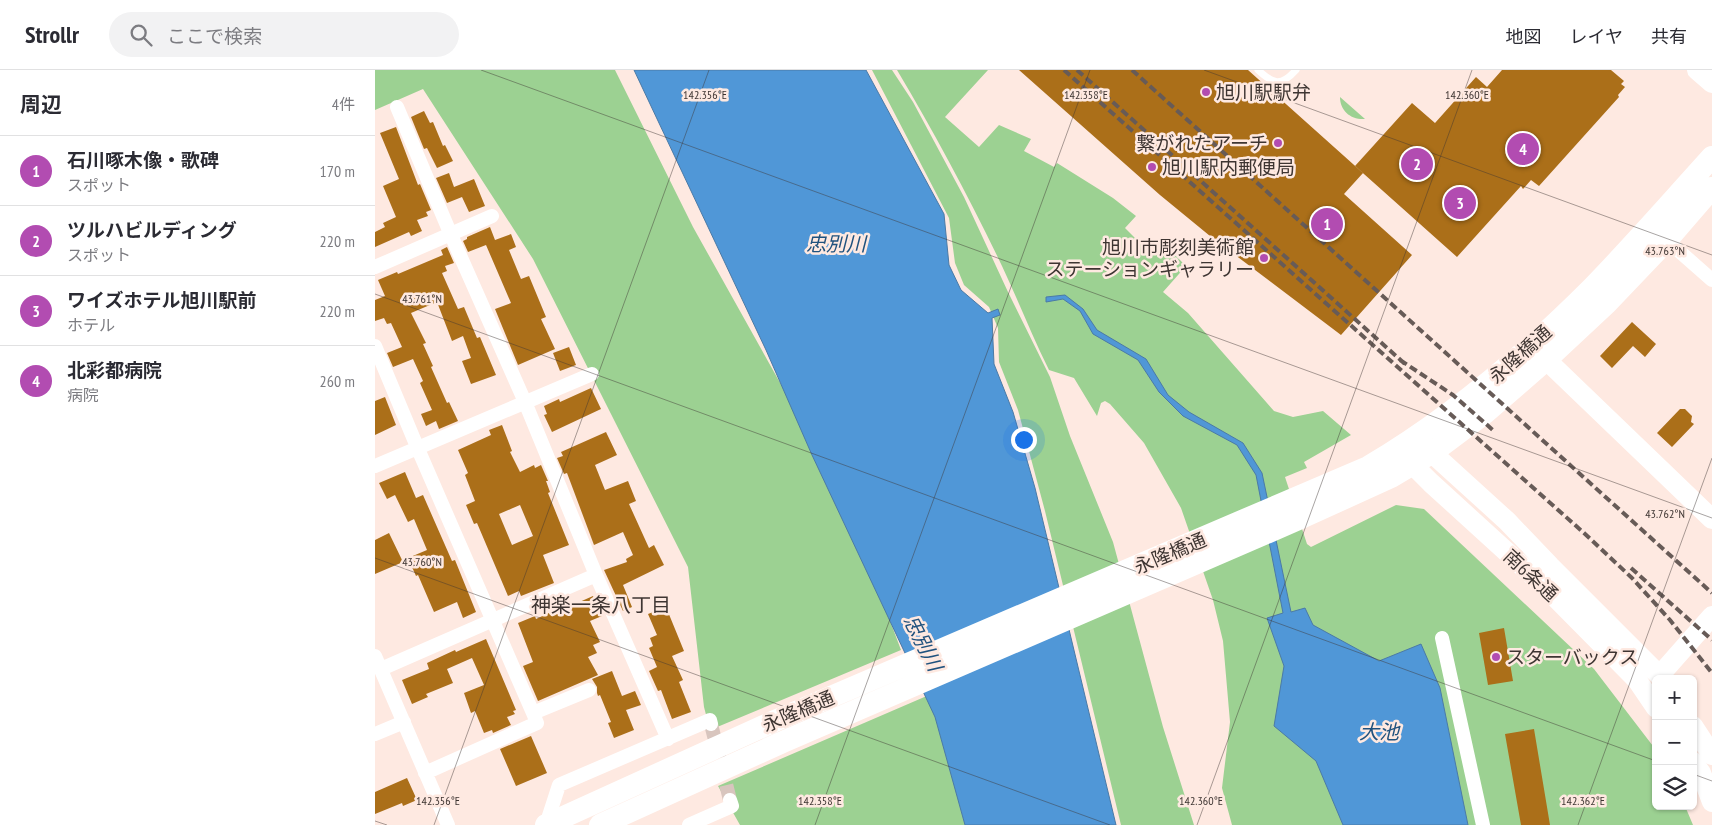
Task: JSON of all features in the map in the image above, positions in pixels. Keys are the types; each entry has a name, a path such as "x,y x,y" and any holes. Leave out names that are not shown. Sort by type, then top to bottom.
{"main road":[{"name":"永隆橋通","path":"1409,450 1433,452 1485,413 1539,353 1592,288 1712,157"},
{"name":"永隆橋通","path":"546,825 777,720 1145,574 1300,508 1368,467 1409,450 1467,400 1539,353 1607,303 1667,240 1712,188"},
{"name":"永隆橋通","path":"600,825 1145,574"}],"street":[{"path":"1697,70 1712,84"},
{"path":"397,107 525,402 595,575 668,739"},
{"path":"375,266 493,216"},
{"path":"1650,225 1712,280"},
{"path":"375,346 417,449 537,724 425,772"},
{"path":"1539,353 1712,519"},
{"path":"375,466 592,374"},
{"name":"南6条通","path":"1409,450 1637,680 1652,702"},
{"name":"南6条通","path":"1433,452 1507,521 1659,675"},
{"path":"381,669 595,575"},
{"path":"1663,675 1712,616"},
{"path":"1442,638 1483,825"},
{"path":"375,656 448,825"},
{"path":"533,712 589,690"},
{"path":"546,825 559,785 710,720 711,724"},
{"path":"375,734 404,722"},
{"path":"1697,732 1712,755"},
{"path":"1695,765 1701,773 1712,802"},
{"path":"689,825 732,806 730,800"}],"lane":[{"path":"1258,70 1270,81 1279,82 1296,70"}],"green space":[{"path":"375,70 615,70 693,227 793,406 861,544 901,650 710,730 704,707 688,567 533,259 423,89 375,110"},
{"path":"872,70 892,70 913,102 964,197 1050,377 1070,436 1113,542 1163,727 1194,825 1121,825 1045,511 1018,410 999,362 998,328 989,307 964,285 955,263 949,218"},
{"path":"897,70 988,70 945,117 979,147 999,125 1031,139 1024,151 1054,167 1057,163 1113,198 1136,216 1125,228 1148,251 1161,241 1186,266 1163,292 1188,313 1274,411 1293,417 1323,411 1351,435 1304,462 1307,468 1285,477 1307,544 1311,547 1396,505 1424,509 1594,669 1652,745 1652,810 1687,810 1693,825 1232,825 1222,788 1230,722 1223,641 1213,600 1181,508 1144,443 1110,404 1105,401 1101,403 1097,416 1074,378 1049,370 1002,266 938,142"},
{"path":"1340,97 1365,119 1355,118 1347,114 1342,106"},
{"path":"929,695 969,825 740,825 718,786"}],"water":[{"name":"忠別川","path":"634,70 866,70 944,214 949,265 961,290 988,313 998,309 1000,315 992,318 994,364 1013,412 1035,488 1116,825 965,825 935,717 812,455 766,350"},
{"name":"大池","path":"1065,295 1083,309 1097,330 1146,359 1168,395 1189,412 1243,443 1262,473 1291,612 1305,608 1313,625 1379,661 1421,644 1440,688 1468,825 1343,825 1316,761 1274,726 1284,666 1267,618 1283,613 1256,475 1237,445 1183,416 1159,392 1138,360 1093,334 1080,311 1063,299 1046,302 1046,297"}],"building":[{"path":"1019,70 1248,70 1363,173 1344,194 1412,255 1341,335 1210,236 1160,195"},
{"path":"1502,70 1611,70 1624,81 1621,84 1625,87 1618,95 1619,97 1539,186 1531,180 1523,189 1521,186 1457,257 1355,166 1412,103 1435,123 1476,77 1487,87"},
{"path":"424,111 430,123 433,122 443,146 445,145 453,161 437,168 427,148 424,149 411,117"},
{"path":"396,127 418,185 420,184 431,210 426,212 428,216 417,220 422,231 411,236 409,232 375,247 375,232 385,227 383,223 396,217 383,186 399,179 380,133"},
{"path":"449,173 454,187 474,179 485,206 469,212 462,197 447,203 436,178"},
{"path":"490,227 495,240 511,234 516,247 509,250 521,279 529,276 546,317 541,319 555,349 518,365 495,309 511,303 486,245 468,252 463,241 467,237"},
{"path":"447,247 454,263 445,266 447,271 442,273 458,309 464,307 477,338 480,337 496,375 471,384 462,361 471,358 463,336 452,341 437,302 411,313 426,343 423,344 433,366 431,367 447,403 449,402 458,421 439,429 436,421 426,426 421,414 432,410 420,383 423,381 413,359 393,367 387,353 402,347 391,323 387,324 384,318 375,321 375,300 385,296 378,280 397,272 398,274 443,255 441,250"},
{"path":"1632,322 1656,344 1645,357 1633,346 1612,368 1600,356"},
{"path":"569,347 576,365 560,371 553,353"},
{"path":"591,388 601,409 552,432 544,415 547,414 544,406 559,399 560,402"},
{"path":"385,397 396,425 375,435 375,401"},
{"path":"1680,409 1685,409 1692,416 1691,422 1694,424 1672,447 1657,433"},
{"path":"502,425 512,451 510,452 520,472 534,465 535,468 541,465 548,481 546,481 550,492 548,493 569,545 543,555 554,583 521,596 519,591 508,596 477,523 474,524 466,505 475,501 465,475 468,473 458,450 491,435 489,430","holes":["520,505 533,536 512,545 499,514"]},
{"path":"606,432 617,455 595,465 605,490 628,481 636,501 629,504 649,548 654,545 664,565 623,585 632,607 623,611 604,570 627,562 626,559 633,555 623,532 594,545 567,473 564,474 557,458 563,456 561,452"},
{"path":"405,472 416,498 423,495 452,561 455,560 476,612 463,618 457,602 434,612 418,575 416,576 408,558 427,550 414,519 408,522 395,495 387,499 379,483"},
{"path":"389,533 403,562 375,574 375,540"},
{"path":"593,596 602,616 590,621 600,642 593,645 597,653 588,657 598,675 538,701 523,666 533,662 518,623 535,616 536,619 549,613 550,615"},
{"path":"666,607 684,651 672,656 683,680 679,682 691,712 672,719 661,690 658,691 649,671 657,667 649,648 653,646 650,638 657,635 648,614"},
{"name":"スターバックス","path":"1504,628 1513,681 1488,685 1479,633"},
{"path":"486,639 516,710 513,711 515,714 507,717 511,725 493,733 492,730 484,733 475,711 471,713 464,693 484,685 472,658 447,669 453,683 426,694 428,697 412,704 402,680 429,669 427,663"},
{"path":"612,671 622,696 635,691 641,705 626,710 634,730 614,738 608,723 611,722 592,679"},
{"path":"1534,729 1550,825 1521,825 1505,734"},
{"path":"531,736 547,773 516,786 500,749"},
{"path":"407,778 417,800 403,806 402,803 375,814 375,792"}],"tunnel":[{"path":"711,724 730,800"}],"railway":[{"path":"1064,70 1584,533 1632,578 1670,620 1712,673"},
{"path":"1077,70 1405,364"},
{"path":"1132,70 1712,593"},
{"path":"1400,360 1453,395 1494,431"},
{"path":"1631,568 1712,640"}],"place":[{"name":"旭川駅駅弁","path":"1206,92"},
{"name":"繋がれたアーチ","path":"1278,143"},
{"name":"北彩都病院","path":"1523,149"},
{"name":"ツルハビルディング","path":"1417,164"},
{"name":"旭川駅内郵便局","path":"1152,167"},
{"name":"ワイズホテル旭川駅前","path":"1460,203"},
{"name":"石川啄木像・歌碑","path":"1327,224"},
{"name":"旭川市彫刻美術館 ステーションギャラリー","path":"1264,258"},
{"name":"スターバックス","path":"1496,657"}],"district":[{"name":"神楽一条八丁目","path":"601,605"}]}
